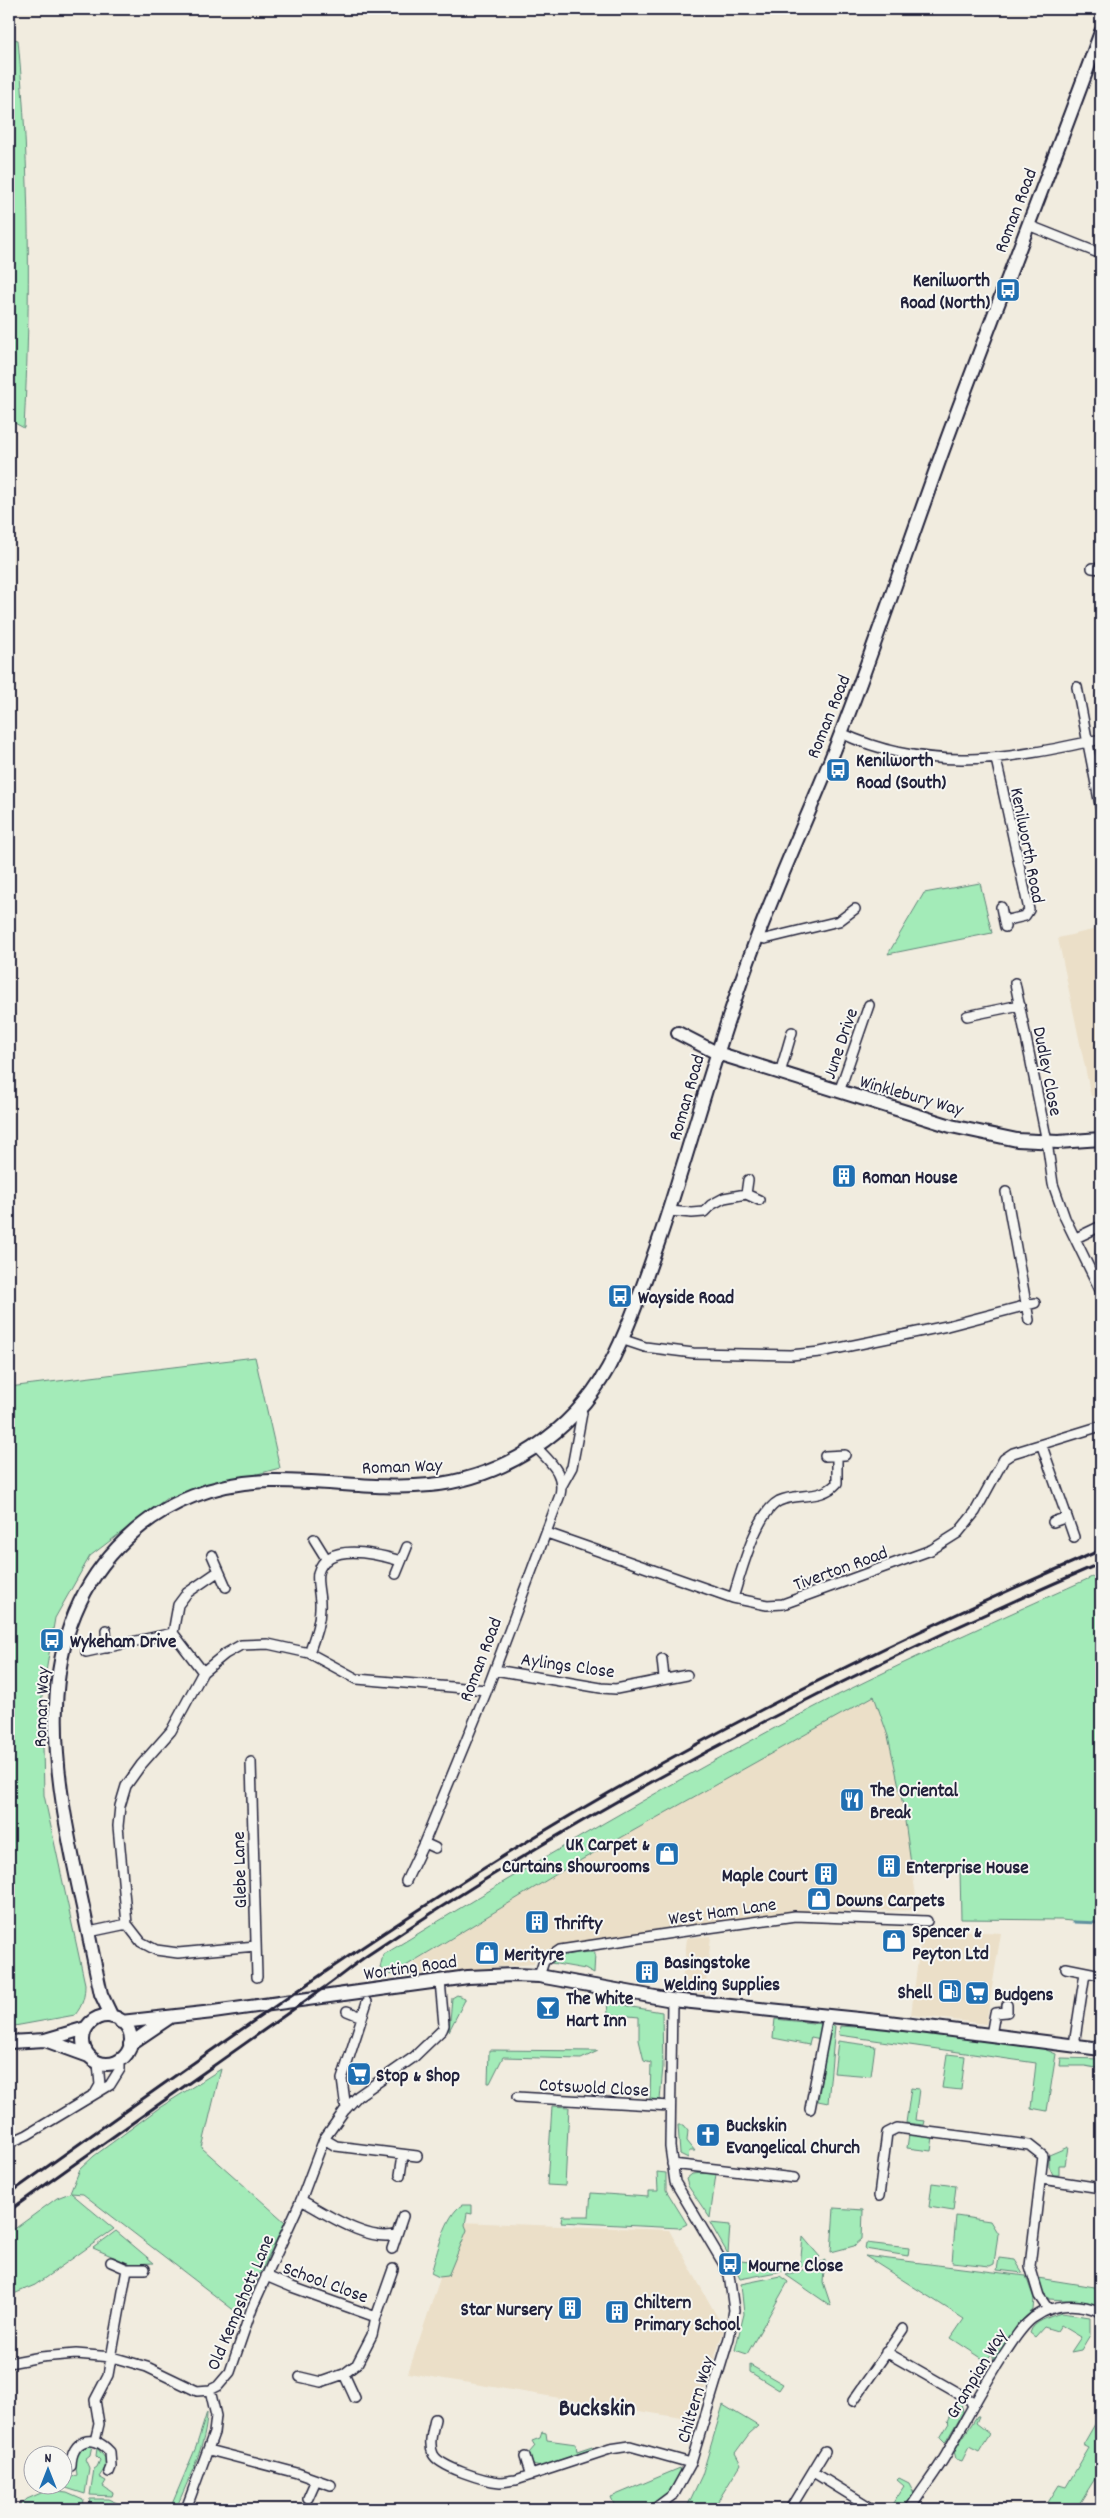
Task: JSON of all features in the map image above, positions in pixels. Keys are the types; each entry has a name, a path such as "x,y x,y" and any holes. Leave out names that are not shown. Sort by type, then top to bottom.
{"street":[{"name":"Roman Road","path":"536,1447 580,1408 597,1386 621,1339 669,1211 717,1053 757,937 841,733 1028,224 1101,32"},
{"path":"1028,224 1101,254"},
{"path":"1077,687 1101,810"},
{"path":"841,733 888,750 921,758 947,760 996,759 1101,739"},
{"name":"Kenilworth Road","path":"996,759 1029,910 1025,916 1005,924 1001,907"},
{"path":"757,937 766,939 839,921 855,909"},
{"name":"Dudley Close","path":"1015,983 1047,1142 1053,1184 1065,1218 1101,1292"},
{"name":"June Drive","path":"840,1092 869,1005"},
{"name":"Dudley Close","path":"967,1016 1020,1005"},
{"path":"780,1073 783,1044 792,1032"},
{"name":"Winklebury Way","path":"678,1033 717,1053 970,1131 1017,1140 1047,1142 1101,1139"},
{"path":"746,1194 748,1180"},
{"path":"1006,1192 1031,1304 1029,1320"},
{"path":"669,1211 704,1212 711,1205 724,1198 746,1194 759,1200"},
{"path":"1076,1238 1101,1226"},
{"path":"621,1339 644,1347 693,1353 791,1355 820,1352 947,1326 1031,1304"},
{"name":"Roman Road","path":"406,1881 424,1843 488,1690 547,1533 562,1486 572,1467 582,1413 580,1408"},
{"name":"Tiverton Road","path":"547,1533 733,1598 767,1605 783,1604 931,1550 958,1533 975,1512 1004,1459 1014,1453 1042,1446 1101,1426"},
{"path":"1042,1446 1074,1537"},
{"path":"536,1447 558,1473 562,1486"},
{"name":"Roman Way","path":"98,2018 101,1994 59,1790 56,1721 60,1661 71,1618 87,1586 111,1553 138,1527 166,1508 215,1488 270,1481 431,1485 458,1481 488,1472 536,1447"},
{"path":"733,1598 747,1551 768,1509 780,1500 830,1491 837,1483 841,1455 825,1456"},
{"path":"1053,1522 1067,1516"},
{"path":"314,1538 327,1560"},
{"path":"396,1574 407,1547"},
{"path":"309,1653 317,1629 320,1608 318,1573 327,1560 349,1552 370,1552 401,1561"},
{"path":"212,1555 226,1587"},
{"path":"203,1672 173,1633 178,1605 187,1593 219,1571"},
{"path":"106,1630 107,1648"},
{"path":"86,1652 173,1633"},
{"path":"256,1946 178,1952 156,1950 141,1942 127,1924 118,1826 122,1799 126,1786 141,1765 171,1731 203,1672 225,1654 241,1645 268,1644 309,1653 357,1679 488,1690"},
{"path":"662,1659 664,1678"},
{"name":"Aylings Close","path":"495,1670 616,1689 664,1678 687,1675"},
{"name":"Glebe Lane","path":"251,1762 257,1977"},
{"path":"424,1843 436,1848"},
{"name":"West Ham Lane","path":"538,1976 544,1961 560,1950 679,1932 795,1916 927,1921"},
{"path":"89,1932 127,1924"},
{"path":"1066,1968 1101,1975"},
{"path":"1074,2045 1085,1973"},
{"name":"Worting Road","path":"117,2019 170,2018 486,1974 538,1976 672,2000 828,2016 1101,2049"},
{"name":"Old Kempshott Lane","path":"186,2509 209,2450 216,2416 210,2390 226,2379 230,2372 252,2308 301,2200 324,2139 346,2109 378,2080 414,2057 442,2030 444,2025 440,1981"},
{"name":"Roman Way","path":"101,1994 117,2019"},
{"name":"Chiltern Way","path":"654,2509 674,2494 691,2463 729,2338 734,2310 729,2275 675,2182 672,2164 670,2106 672,2000"},
{"path":"346,2109 342,2079 367,2002"},
{"path":"991,2035 995,2013 1007,2012 1008,2005"},
{"path":"347,2011 362,2017"},
{"path":"810,2109 828,2016"},
{"path":"9,2042 45,2040 86,2028 98,2018 117,2019 129,2031 130,2044 127,2052 114,2063 94,2059 45,2040"},
{"name":"Worting Road","path":"130,2044 170,2018"},
{"path":"86,2028 83,2038 84,2046 94,2059 100,2085 96,2092"},
{"path":"9,2143 27,2135 110,2085 116,2079 120,2069 120,2059"},
{"name":"Cotswold Close","path":"517,2097 670,2106"},
{"path":"880,2196 888,2133 897,2128 1029,2145 1043,2156 1042,2179 1030,2266 1039,2296 1048,2309"},
{"path":"324,2139 336,2146 417,2156"},
{"path":"400,2174 403,2155"},
{"path":"672,2164 794,2178"},
{"path":"1042,2179 1101,2188"},
{"path":"301,2200 370,2234 387,2236 397,2234"},
{"path":"392,2250 403,2216"},
{"path":"111,2262 127,2269 144,2269"},
{"path":"95,2441 99,2424 95,2400 107,2380 127,2269"},
{"name":"School Close","path":"300,2377 321,2382 344,2374 357,2364 372,2335 376,2316 393,2269"},
{"name":"School Close","path":"266,2276 327,2300 376,2316"},
{"name":"Grampian Way","path":"910,2509 944,2457 1018,2332 1032,2319 1048,2309 1070,2304 1086,2306 1101,2312"},
{"path":"852,2401 903,2329"},
{"path":"886,2352 970,2400 973,2406"},
{"path":"9,2363 41,2357 76,2354 112,2357 147,2367 197,2391 210,2390"},
{"path":"344,2374 355,2398"},
{"path":"435,2419 430,2440 432,2452 437,2461 500,2482 516,2480 530,2473 630,2446 691,2463"},
{"path":"420,2440 430,2440"},
{"path":"72,2453 78,2445 87,2441 95,2441 110,2452 111,2467 109,2472"},
{"path":"209,2450 331,2485"},
{"path":"790,2509 825,2451"},
{"path":"525,2457 530,2473"},
{"path":"813,2472 873,2509"},
{"path":"308,2498 316,2480"}],"shaded area":[{"path":"1101,928 1101,1096 1091,1096 1058,938"},
{"path":"874,1696 888,1736 902,1800 918,1910 799,1912 534,1951 534,1964 421,1974 414,1962 496,1911 565,1869"},
{"path":"922,1928 1001,1933 986,2024 911,2015"},
{"path":"711,1936 705,1994 681,1991 687,1938"},
{"name":"Chiltern Primary School","path":"459,2222 669,2230 724,2329 694,2420 408,2373"}],"green space":[{"path":"9,38 18,40 27,185 28,331 24,428 9,420"},
{"path":"980,883 992,933 888,954 924,893"},
{"path":"255,1357 280,1468 167,1498 90,1556 55,1618 42,1696 44,1795 85,1984 85,1992 82,2004 75,2015 9,2027 9,1387"},
{"path":"1101,1573 1101,1924 1061,1920 961,1919 960,1870 912,1871 902,1800 888,1736 874,1696 565,1869 391,1975 380,1968 383,1955 550,1855 719,1758 867,1681"},
{"path":"595,1952 594,1974 585,1969 551,1963 554,1959 565,1955"},
{"path":"457,1995 465,1998 465,2000 449,2031 452,1998"},
{"path":"607,1999 632,2007 662,2012 663,2067 660,2100 650,2099 651,2063 644,2061 639,2040 639,2017 608,2014"},
{"path":"775,2019 822,2024 821,2039 811,2037 809,2045 773,2038"},
{"path":"830,2025 835,2026 828,2103 818,2101"},
{"path":"856,2025 1037,2046 1056,2054 1047,2111 1031,2108 1036,2063 839,2035 840,2026 856,2027"},
{"path":"838,2041 875,2046 871,2076 834,2073"},
{"path":"489,2050 598,2051 581,2059 503,2057 490,2083 488,2083"},
{"path":"947,2054 965,2056 961,2090 942,2088"},
{"path":"1061,2058 1101,2059 1101,2069 1085,2066 1060,2066"},
{"path":"221,2069 202,2148 285,2222 240,2315 83,2194 71,2193 114,2229 35,2285 9,2296 9,2233 57,2198 70,2193 80,2169 94,2156 159,2108"},
{"path":"911,2088 919,2089 915,2120 925,2121 924,2125 906,2123"},
{"path":"552,2106 569,2107 565,2186 547,2185"},
{"path":"678,2125 684,2125 688,2130 687,2141 695,2151 689,2151 688,2158 680,2154"},
{"path":"909,2134 933,2137 931,2151 907,2148"},
{"path":"1068,2147 1065,2165 1059,2165 1059,2175 1053,2175 1049,2166 1049,2155"},
{"path":"657,2172 666,2173 666,2190 687,2224 679,2228 561,2222 562,2216 589,2216 591,2193 648,2197 648,2191 658,2191"},
{"path":"692,2174 716,2174 710,2218 688,2186 686,2179"},
{"path":"932,2183 956,2186 953,2211 929,2207"},
{"path":"462,2205 472,2205 472,2214 467,2213 465,2225 467,2230 448,2276 439,2277 431,2273 439,2246 451,2217"},
{"path":"834,2208 863,2210 862,2239 854,2246 831,2252"},
{"path":"956,2216 990,2221 998,2234 994,2264 990,2266 952,2262"},
{"path":"710,2223 730,2225 728,2254"},
{"path":"116,2231 154,2263 130,2264 93,2248"},
{"path":"803,2237 820,2257 800,2267"},
{"path":"866,2243 909,2248 908,2256 865,2249"},
{"path":"865,2256 1026,2276 1034,2299 1033,2310 1017,2325 994,2362 992,2353 985,2363 983,2359 951,2338 964,2319"},
{"path":"999,2258 1015,2260 1023,2273 997,2270"},
{"path":"731,2260 798,2267 798,2268 740,2279"},
{"path":"825,2260 823,2282 831,2306 786,2275 797,2273"},
{"path":"780,2276 788,2282 747,2354 735,2350 744,2314 741,2284"},
{"path":"1038,2278 1101,2288 1099,2306 1081,2301 1049,2299 1041,2289"},
{"path":"1061,2313 1090,2317 1090,2335 1081,2350 1071,2352 1081,2337 1061,2325 1057,2331 1044,2327 1035,2337 1030,2333 1038,2322"},
{"path":"750,2365 783,2384 779,2390 750,2372"},
{"path":"957,2401 961,2403 963,2412 945,2443 940,2438 949,2423 947,2421"},
{"path":"723,2405 758,2426 749,2434 735,2453 741,2464 713,2509 686,2509 702,2475"},
{"path":"207,2412 204,2437 196,2462 176,2509 170,2509 196,2447"},
{"path":"977,2416 979,2416 976,2423 990,2434 979,2452 969,2447 962,2461 956,2459 954,2451"},
{"path":"1099,2417 1101,2418 1101,2469 1076,2509 1044,2509 1059,2485 1066,2487 1089,2448 1083,2445"},
{"path":"542,2432 546,2433 547,2440 576,2444 577,2452 592,2447 593,2449 540,2467 533,2465 529,2453 535,2446 532,2441 540,2438"},
{"path":"92,2445 90,2455 85,2459 89,2468 85,2494 72,2490 72,2477 77,2475 75,2459 80,2449"},
{"path":"97,2448 106,2459 105,2468 99,2477 106,2481 103,2486 113,2493 112,2496 90,2495 94,2469 100,2460 96,2456"},
{"path":"680,2468 681,2472 669,2493 656,2504 649,2507 616,2509 611,2497"},
{"path":"899,2478 909,2483 914,2493 904,2509 889,2509 904,2486 897,2480"},
{"path":"72,2494 83,2499 82,2509 16,2509 27,2499 34,2496 72,2496"},
{"path":"90,2499 108,2499 131,2509 88,2509"}],"waterway":[{"path":"1073,1922 1101,1923"}],"railway":[{"path":"9,2194 316,1978 442,1895 577,1812 649,1770 797,1691 948,1618 1101,1550"},
{"path":"9,2211 368,1955 455,1898 544,1844 634,1792 818,1694 912,1648 1101,1563"}],"place":[{"name":"Kenilworth Road (North)","path":"1008,290"},
{"name":"Kenilworth Road (South)","path":"838,770"},
{"name":"Roman House","path":"844,1176"},
{"name":"Wayside Road","path":"620,1296"},
{"name":"Wykeham Drive","path":"52,1640"},
{"name":"The Oriental Break","path":"852,1800"},
{"name":"UK Carpet & Curtains Showrooms","path":"667,1854"},
{"name":"Enterprise House","path":"889,1866"},
{"name":"Maple Court","path":"826,1874"},
{"name":"Downs Carpets","path":"819,1899"},
{"name":"Thrifty","path":"537,1922"},
{"name":"Spencer & Peyton Ltd","path":"894,1941"},
{"name":"Merityre","path":"487,1953"},
{"name":"Basingstoke Welding Supplies","path":"647,1972"},
{"name":"Shell","path":"950,1991"},
{"name":"Budgens","path":"977,1993"},
{"name":"The White Hart Inn","path":"548,2008"},
{"name":"Stop & Shop","path":"359,2074"},
{"name":"Buckskin Evangelical Church","path":"708,2135"},
{"name":"Mourne Close","path":"730,2264"},
{"name":"Star Nursery","path":"570,2308"},
{"name":"Chiltern Primary School","path":"617,2312"}],"district":[{"name":"Buckskin","path":"597,2407"}]}
